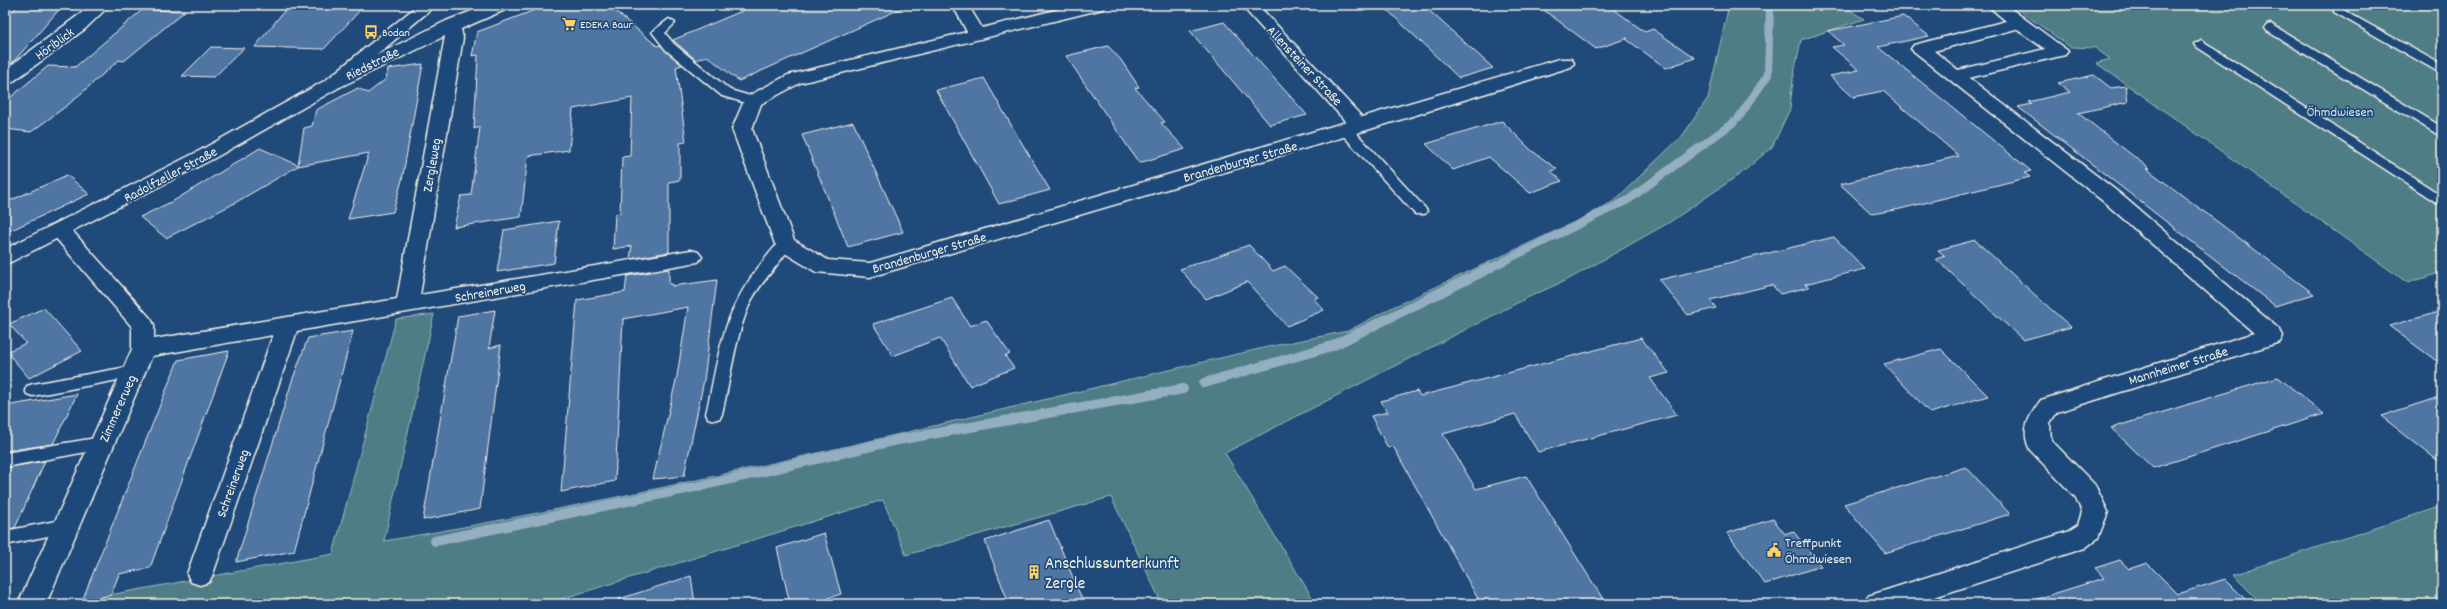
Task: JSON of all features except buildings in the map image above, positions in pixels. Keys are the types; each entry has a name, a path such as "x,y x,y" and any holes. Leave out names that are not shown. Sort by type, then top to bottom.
{"street":[{"name":"Höriblick","path":"5,79 79,25 102,5"},
{"path":"332,84 428,5"},
{"name":"Riedstraße","path":"332,84 452,25 501,5"},
{"path":"957,5 964,10 977,34"},
{"path":"785,244 742,129 754,101 794,79 1097,5"},
{"name":"Allensteiner Straße","path":"1249,5 1353,128"},
{"path":"1955,76 2059,51 1995,5"},
{"name":"Mannheimer Straße","path":"1878,604 2076,540 2090,531 2095,512 2086,492 2039,443 2038,422 2049,406 2272,336 2111,197 1920,49 2019,23"},
{"name":"Zergleweg","path":"406,304 454,38 452,25"},
{"name":"Brandenburger Straße","path":"785,244 824,267 870,270 1353,128 1565,63"},
{"name":"Radolfzeller Straße","path":"5,258 61,231 206,155 332,84"},
{"name":"Zimmererweg","path":"32,604 143,349 143,325 61,231"},
{"name":"Schreinerweg","path":"143,349 691,257"},
{"name":"Schreinerweg","path":"200,574 288,324"}],"lane":[{"path":"2338,10 2442,70"},
{"path":"669,23 658,32 670,47 726,93 754,101"},
{"path":"2271,28 2442,133"},
{"path":"2201,44 2442,202"},
{"path":"1353,128 1420,211"},
{"path":"714,414 735,326 744,302 763,270 785,244"},
{"path":"33,390 132,372"},
{"path":"5,460 102,443"},
{"path":"5,538 66,526"}],"green space":[{"path":"1729,5 1842,5 1864,19 1801,40 1793,79 1790,109 1772,147 1743,172 1670,222 1571,278 1529,297 1225,453 1316,604 1162,604 1111,497 906,555 883,500 545,604 60,604 333,554 396,319 434,314 384,541 496,521 719,475 1272,346 1348,331 1391,308 1583,218 1614,201 1683,135 1708,98"},
{"name":"Öhmdwiesen","path":"2012,5 2442,5 2442,272 2408,283 2096,63 2110,59 2095,48 2070,47"},
{"path":"2442,506 2442,604 2262,604 2233,575"}],"waterway":[{"path":"1739,117 1768,75 1770,5"},
{"path":"1488,269 1628,200 1734,122"},
{"path":"1204,383 1332,346 1490,268"},
{"path":"435,541 705,485 898,440 1183,389"}],"place":[{"name":"EDEKA Baur","path":"569,24"},
{"name":"Bodan","path":"371,32"},
{"name":"Treffpunkt Öhmdwiesen","path":"1774,550"},
{"name":"Anschlussunterkunft Zergle","path":"1034,572"}]}
